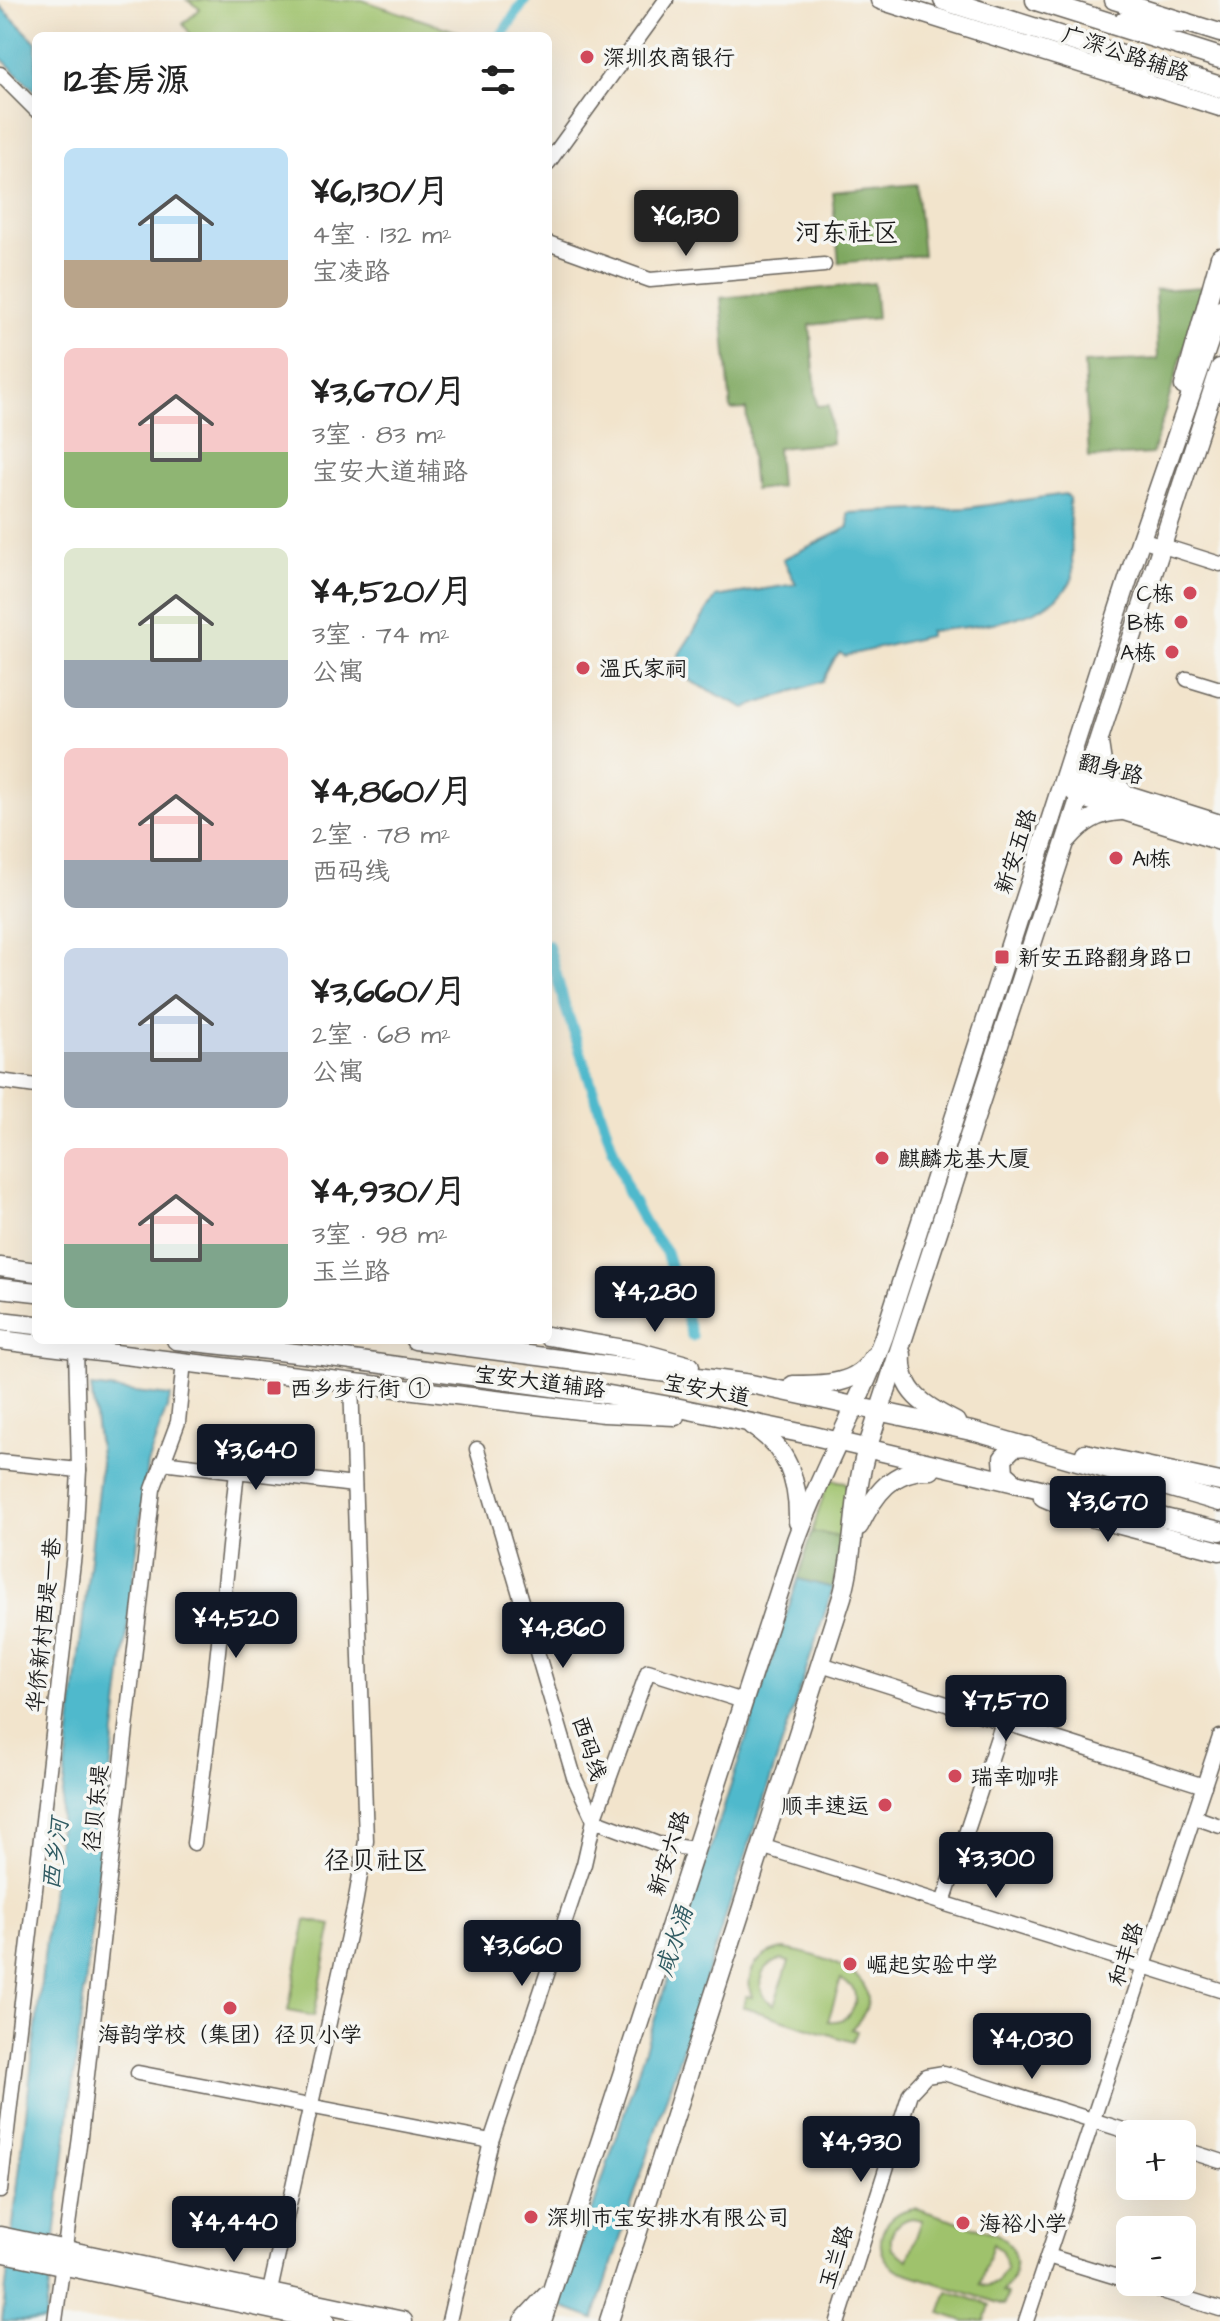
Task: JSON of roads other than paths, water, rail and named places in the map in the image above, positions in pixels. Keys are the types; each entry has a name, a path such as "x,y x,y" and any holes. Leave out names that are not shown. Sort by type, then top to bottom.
{"highway":[{"path":"944,0 1220,87"},
{"path":"1036,0 1220,58"},
{"path":"1101,20 1185,23"},
{"path":"1082,44 1147,84"}],"main road":[{"name":"广深公路辅路","path":"880,0 1220,107"},
{"path":"1114,0 1220,33"},
{"path":"1200,102 1220,119"},
{"path":"1168,460 1190,357 1220,257"},
{"name":"新安五路","path":"855,1407 870,1377 884,1336 1141,539 1220,310"},
{"name":"新安五路","path":"879,1412 1220,368"},
{"path":"1187,469 1220,400"},
{"path":"1062,849 1084,823 1125,803 1103,769 1099,736"},
{"name":"翻身路","path":"1062,781 1220,841"},
{"name":"翻身路","path":"1125,803 1220,824"},
{"path":"0,1267 32,1271"},
{"path":"0,1288 32,1292"},
{"path":"0,1321 32,1325"},
{"path":"751,1384 817,1385 848,1379 870,1363 884,1336"},
{"name":"宝安大道辅路","path":"552,1337 636,1351 751,1384"},
{"path":"904,1338 902,1374 909,1388 937,1412 976,1432"},
{"name":"宝安大道辅路","path":"0,1340 32,1343"},
{"name":"宝安大道辅路","path":"38,1344 604,1413 743,1420"},
{"name":"宝安大道","path":"214,1344 604,1394 743,1420 1220,1531"},
{"name":"宝安大道","path":"446,1344 751,1384 976,1432 1220,1502"},
{"path":"231,1367 323,1356"},
{"name":"新安六路","path":"542,2321 796,1540 855,1407"},
{"path":"609,2321 847,1581 855,1536 860,1475 879,1412"},
{"path":"743,1420 768,1437 789,1464 797,1491 796,1540"},
{"path":"1220,1485 1104,1456 1027,1446 1014,1447 1003,1458 1004,1473 1016,1483 1090,1517 1220,1551"},
{"path":"855,1536 873,1499 897,1476 920,1470 972,1473"},
{"path":"1190,1493 1220,1485"},
{"path":"1,2244 268,2300 403,2321"},
{"path":"523,2321 554,2284"},
{"path":"619,2284 620,2321"},
{"path":"268,2300 325,2321"}],"street":[{"path":"552,157 666,0"},
{"path":"0,74 32,106"},
{"path":"552,244 650,280 824,265"},
{"path":"1141,539 1220,564"},
{"path":"1187,679 1220,689"},
{"path":"0,1081 32,1085"},
{"name":"华侨新村西堤一巷","path":"0,2191 75,1545 79,1470 76,1348"},
{"name":"径贝东堤","path":"55,2321 60,2256 80,2137 153,1489 178,1422 181,1361"},
{"path":"268,2300 366,1841 351,1381"},
{"name":"西码线","path":"477,1449 574,1777 594,1820"},
{"path":"0,1462 79,1470"},
{"path":"162,1462 354,1485"},
{"path":"194,1843 237,1471"},
{"path":"821,1664 1204,1786"},
{"path":"449,2321 491,2141 584,1864 594,1820 648,1671 743,1701"},
{"path":"943,1903 1003,1722"},
{"name":"和丰路","path":"1026,2321 1220,1737"},
{"path":"1194,1817 1220,1826"},
{"path":"594,1820 658,1844 694,1849"},
{"path":"761,1846 1220,1990"},
{"path":"138,2073 491,2141"},
{"name":"玉兰路","path":"838,2321 910,2093 926,2076 944,2073 1093,2120"},
{"path":"1093,2120 1116,2127"},
{"path":"1196,2153 1220,2161"},
{"path":"1048,2256 1116,2277"},
{"path":"1178,2296 1220,2309"}],"water":[{"path":"0,6 32,38 32,88 0,57"},
{"path":"1065,494 1069,498 1073,577 1063,592 1049,604 1031,613 988,624 929,631 929,636 845,656 840,653 823,681 745,708 690,681 678,656 716,597 796,584 783,559 849,527 848,513 967,508"},
{"path":"91,1387 171,1396 147,1464 45,2321 2,2321 101,1463"},
{"path":"798,1579 833,1588 594,2319 561,2307"}],"waterway":[{"path":"504,32 525,0"},
{"path":"552,960 627,1191 645,1224 666,1252 692,1336"}],"place":[{"name":"深圳农商银行","path":"587,57"},
{"name":"C栋","path":"1190,593"},
{"name":"B栋","path":"1181,622"},
{"name":"A栋","path":"1172,652"},
{"name":"温氏家祠","path":"583,668"},
{"name":"A1栋","path":"1116,858"},
{"name":"新安五路翻身路口","path":"1002,957"},
{"name":"麒麟龙基大厦","path":"882,1158"},
{"name":"西乡步行街 ①","path":"274,1388"},
{"name":"瑞幸咖啡","path":"955,1776"},
{"name":"顺丰速运","path":"885,1805"},
{"name":"崛起实验中学","path":"850,1964"},
{"name":"海韵学校（集团）径贝小学","path":"230,2008"},
{"name":"深圳市宝安排水有限公司","path":"531,2217"},
{"name":"海裕小学","path":"963,2223"}],"district":[{"name":"河东社区","path":"847,232"},
{"name":"径贝社区","path":"376,1860"}],"water label":[{"name":"西乡河","path":"55,1854"},
{"name":"咸水涌","path":"674,1941"}]}
